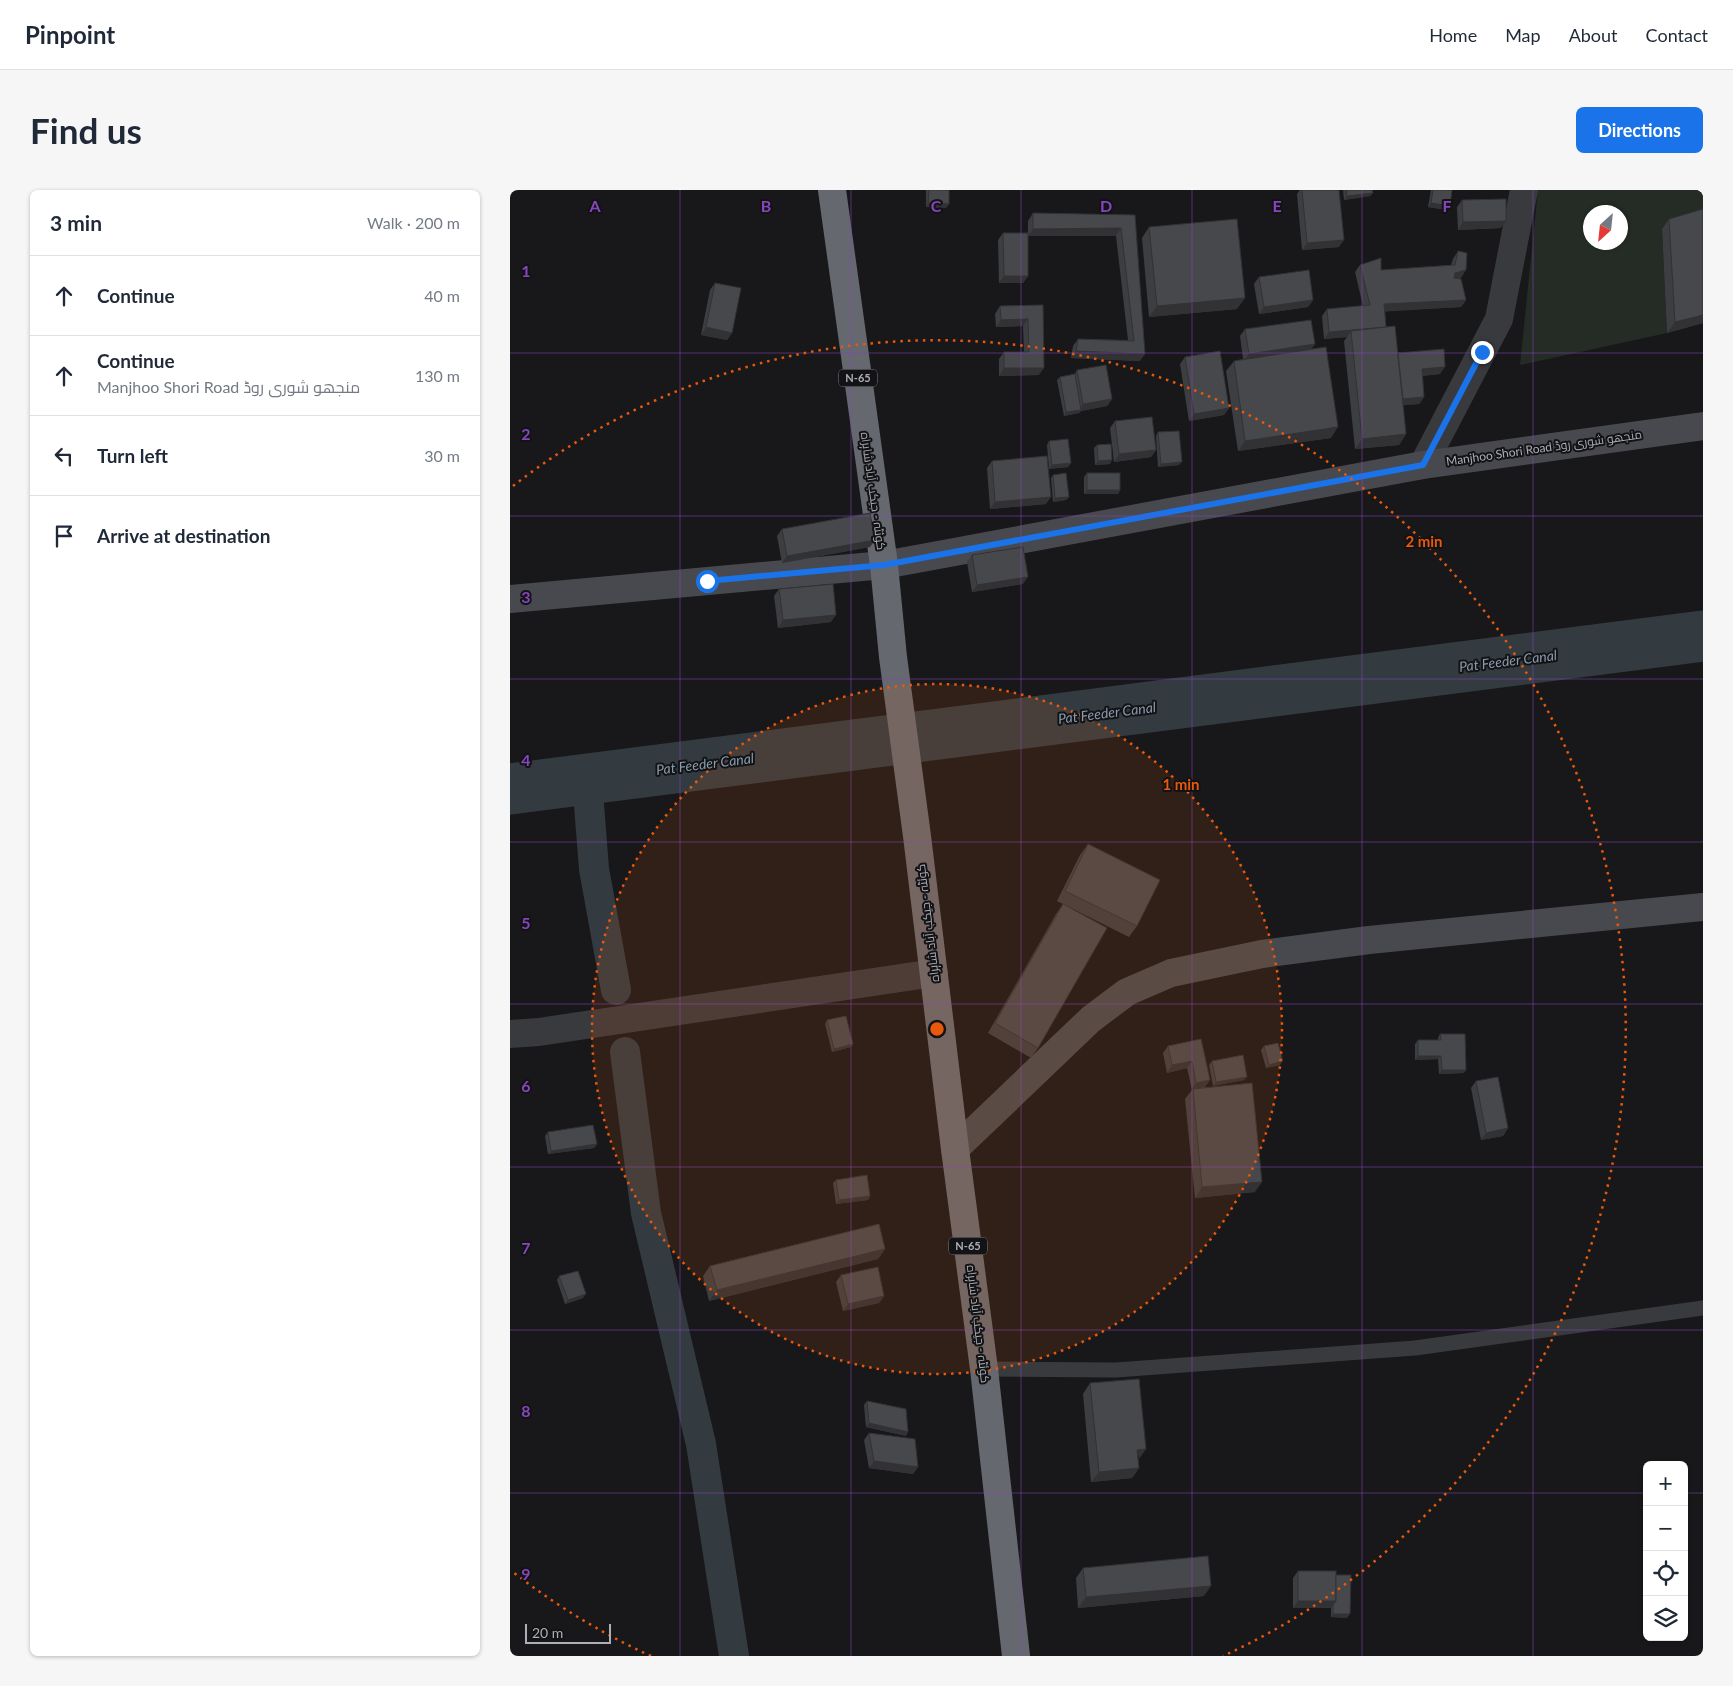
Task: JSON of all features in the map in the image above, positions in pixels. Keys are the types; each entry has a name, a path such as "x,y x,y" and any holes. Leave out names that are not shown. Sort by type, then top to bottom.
{"highway":[{"name":"کوئٹہ - جیکب آباد شاہراہ","path":"832,190 884,565 892,657 917,836 984,1369 1016,1656"}],"street":[{"path":"1423,465 1499,319 1524,190"},
{"name":"Manjhoo Shori Road منجھو شوری روڈ","path":"510,599 884,565 1423,465 1703,426"},
{"path":"955,1149 1091,1019 1126,992 1171,973 1262,954 1340,944 1703,907"},
{"path":"510,1034 539,1032 934,973"}],"lane":[{"path":"984,1369 1116,1370 1415,1348 1703,1308"}],"shaded area":[{"path":"1538,190 1703,190 1703,218 1662,229 1667,333 1520,365"}],"building":[{"path":"929,190 949,190 949,204 928,203"},
{"path":"1302,190 1339,190 1344,240 1307,243"},
{"path":"1346,190 1372,190 1373,193 1347,196"},
{"path":"1433,190 1452,190 1450,206 1431,203"},
{"path":"1506,199 1506,221 1463,222 1462,200"},
{"path":"1703,209 1703,315 1675,322 1669,219"},
{"path":"1033,213 1135,215 1145,354 1076,351 1078,339 1134,341 1121,228 1033,229"},
{"path":"1237,219 1245,298 1157,306 1149,227"},
{"path":"1003,233 1028,233 1028,276 1004,276"},
{"path":"1458,251 1467,253 1466,270 1455,273 1454,278 1461,279 1466,300 1384,304 1386,327 1329,332 1327,309 1370,305 1360,265 1381,258 1381,270 1455,265"},
{"path":"1309,270 1313,300 1264,307 1259,277"},
{"path":"715,283 741,288 732,333 706,327"},
{"path":"1043,305 1044,368 1004,368 1004,352 1029,352 1028,319 1001,320 1000,306"},
{"path":"1311,320 1315,344 1249,354 1245,329"},
{"path":"1395,326 1406,434 1362,439 1351,331"},
{"path":"1326,347 1338,427 1245,441 1234,361"},
{"path":"1444,349 1445,367 1422,369 1424,397 1403,399 1398,353"},
{"path":"1220,351 1229,408 1194,414 1185,357"},
{"path":"1106,365 1112,399 1083,404 1077,370"},
{"path":"1075,374 1081,410 1066,412 1060,377"},
{"path":"1152,417 1156,450 1119,454 1115,421"},
{"path":"1179,431 1182,462 1161,464 1158,432"},
{"path":"1068,439 1071,463 1052,465 1049,441"},
{"path":"1111,444 1112,460 1098,461 1097,445"},
{"path":"1047,456 1051,497 995,502 992,461"},
{"path":"1066,473 1069,497 1055,498 1053,475"},
{"path":"1087,473 1120,473 1120,490 1087,490"},
{"path":"870,513 875,540 787,556 782,529"},
{"path":"1023,547 1028,577 977,585 972,555"},
{"path":"833,584 836,615 783,620 779,589"},
{"path":"1088,844 1160,880 1137,926 1065,891"},
{"path":"1063,904 1107,928 1038,1048 995,1023"},
{"path":"846,1016 853,1044 834,1049 827,1020"},
{"path":"1440,1034 1465,1034 1466,1070 1442,1070 1441,1056 1418,1056 1418,1040 1441,1040"},
{"path":"1201,1039 1210,1080 1196,1083 1192,1061 1172,1065 1168,1046"},
{"path":"1278,1043 1283,1061 1269,1065 1264,1046"},
{"path":"1243,1055 1247,1077 1216,1082 1212,1061"},
{"path":"1498,1077 1508,1128 1486,1133 1476,1081"},
{"path":"1252,1083 1262,1182 1202,1187 1193,1089"},
{"path":"593,1125 597,1144 551,1151 548,1132"},
{"path":"867,1175 870,1196 839,1200 836,1180"},
{"path":"879,1224 885,1249 717,1290 710,1266"},
{"path":"878,1267 884,1296 848,1304 841,1275"},
{"path":"578,1271 586,1294 568,1300 559,1276"},
{"path":"1139,1379 1146,1449 1137,1450 1139,1468 1099,1472 1090,1383"},
{"path":"867,1401 906,1409 908,1432 869,1423"},
{"path":"869,1433 915,1439 918,1467 874,1461"},
{"path":"1208,1556 1211,1586 1086,1597 1083,1568"},
{"path":"1298,1571 1336,1571 1336,1601 1298,1601"},
{"path":"1336,1575 1351,1575 1350,1614 1333,1614 1333,1605 1336,1601"}],"waterway":[{"name":"Pat Feeder Canal","path":"510,789 1703,636"},
{"path":"587,779 594,869 616,990"},
{"path":"625,1052 646,1213 701,1444 734,1656"}],"route":[{"path":"707,581 884,565 1423,465 1482,352"}]}
